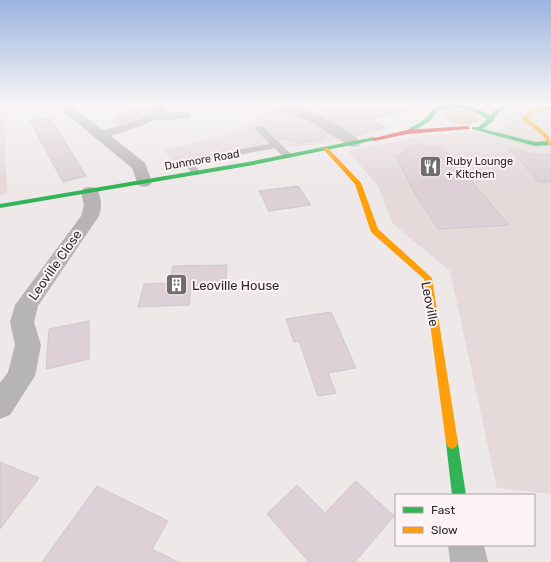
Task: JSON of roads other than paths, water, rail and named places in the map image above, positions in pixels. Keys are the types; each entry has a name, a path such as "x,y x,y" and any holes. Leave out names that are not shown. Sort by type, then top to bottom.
{"main road":[{"name":"Dunmore Road","path":"407,132 411,130"},
{"name":"Dunmore Road","path":"0,206 90,192 326,149 407,132 424,130"},
{"path":"479,130 535,144 549,141"},
{"path":"502,130 514,139"},
{"path":"537,130 549,141"},
{"name":"Leoville","path":"326,149 358,183 374,230 428,278 459,494"}],"street":[{"path":"96,130 138,166 144,182"},
{"path":"102,135 116,130"},
{"path":"337,130 354,143"},
{"name":"Leoville Close","path":"0,406 21,376 28,345 22,322 27,305 90,216 94,205 90,192"},
{"path":"466,546 469,562"}],"lane":[{"path":"261,130 288,156"},
{"path":"195,173 188,160 276,145"}],"place":[{"name":"Ruby Lounge + Kitchen","path":"431,167"},
{"name":"Leoville House","path":"176,285"}]}
